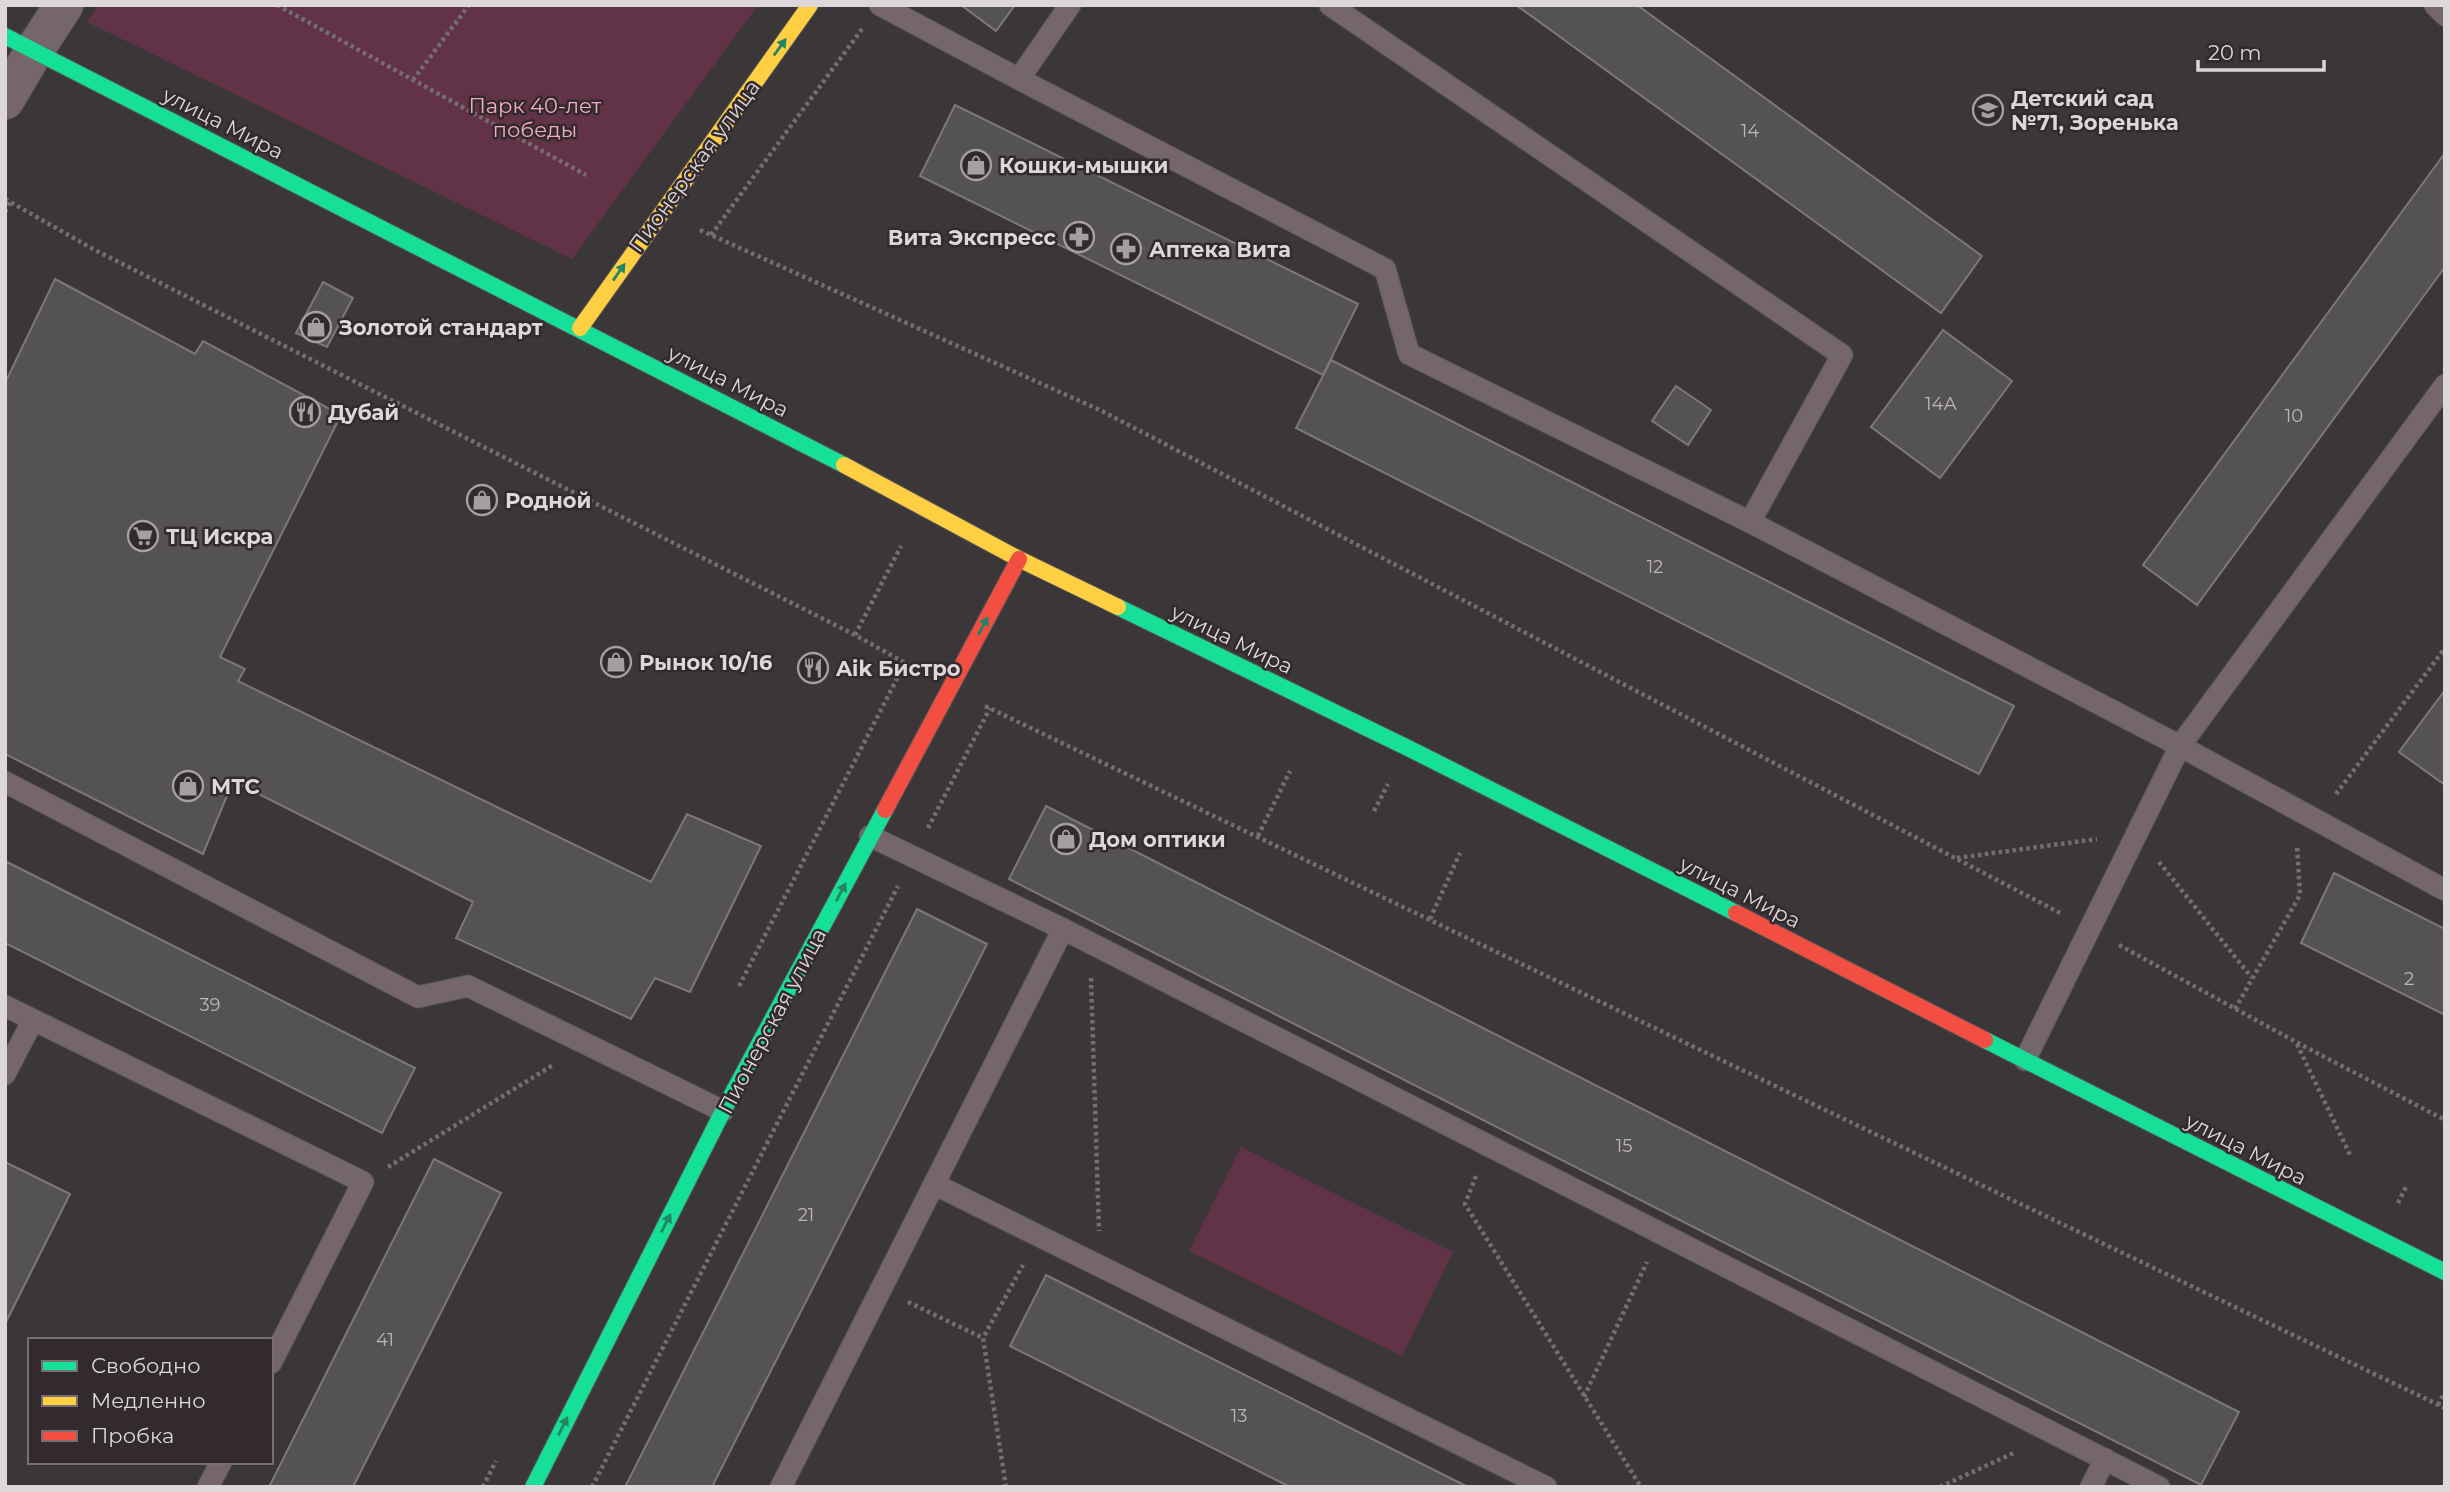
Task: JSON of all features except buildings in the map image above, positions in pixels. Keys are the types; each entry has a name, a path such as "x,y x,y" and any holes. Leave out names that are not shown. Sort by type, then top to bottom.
{"street":[{"path":"5,100 20,43 64,5"},
{"name":"Пионерская улица","path":"580,328 660,212 810,5"},
{"name":"улица Мира","path":"20,43 809,446 1019,559 1408,747 2445,1272"},
{"name":"Пионерская улица","path":"533,1487 723,1111 1019,559"}],"lane":[{"path":"880,5 1385,269 1409,354 1750,522 2180,746 2445,890"},
{"path":"1019,79 1070,5"},
{"path":"1330,5 1842,355 1750,522"},
{"path":"2435,5 2445,15"},
{"path":"2025,1060 2180,746 2445,385"},
{"path":"5,782 418,997 468,986 723,1111"},
{"path":"870,836 1063,929 2159,1487"},
{"path":"780,1487 1063,929"},
{"path":"5,1006 363,1182 273,1359"},
{"path":"5,1074 33,1020"},
{"path":"934,1184 1546,1487"},
{"path":"2091,1487 2105,1460"},
{"path":"208,1487 220,1464"}],"path":[{"path":"277,5 586,176"},
{"path":"413,80 469,5"},
{"path":"711,235 863,27"},
{"path":"5,212 8,201 93,249 855,635 990,708 2445,1408"},
{"path":"660,212 1101,411 2090,928 2296,1042 2445,1120"},
{"path":"855,635 901,545"},
{"path":"2317,821 2445,648"},
{"path":"592,1487 990,708"},
{"path":"1258,836 1290,771"},
{"path":"2235,1009 2300,895 2296,809"},
{"path":"1955,858 2136,834 2252,978"},
{"path":"1430,919 1460,853"},
{"path":"1089,943 1101,1267"},
{"path":"2296,1042 2351,1157"},
{"path":"363,1182 586,1044"},
{"path":"1488,1145 1465,1204 1641,1487"},
{"path":"1584,1398 1660,1233"},
{"path":"1006,1487 983,1338 1039,1237"},
{"path":"881,1289 983,1338"},
{"path":"2438,1405 2445,1392"},
{"path":"1940,1487 2055,1434"}],"green space":[{"name":"Парк 40-лет победы","path":"99,5 758,5 572,259 87,22"},
{"path":"1241,1147 1453,1252 1402,1356 1189,1251"}],"traffic: fast":[{"path":"5,36 844,465"},
{"path":"1118,607 1408,748 1736,913"},
{"path":"533,1487 723,1111 885,810"},
{"path":"1985,1040 2445,1272"}],"traffic: slow":[{"path":"580,328 810,5"},
{"path":"844,465 1019,559 1118,607"}],"traffic: jam":[{"path":"885,810 1019,559"},
{"path":"1736,913 1985,1040"}],"place":[{"name":"Детский сад №71, Зоренька","path":"1988,110"},
{"name":"Кошки-мышки","path":"976,165"},
{"name":"Вита Экспресс","path":"1079,237"},
{"name":"Аптека Вита","path":"1126,249"},
{"name":"Золотой стандарт","path":"316,327"},
{"name":"Дубай","path":"305,412"},
{"name":"Родной","path":"482,500"},
{"name":"ТЦ Искра","path":"143,536"},
{"name":"Рынок 10/16","path":"616,662"},
{"name":"Aik Бистро","path":"813,668"},
{"name":"МТС","path":"188,786"},
{"name":"Дом оптики","path":"1066,839"}]}
